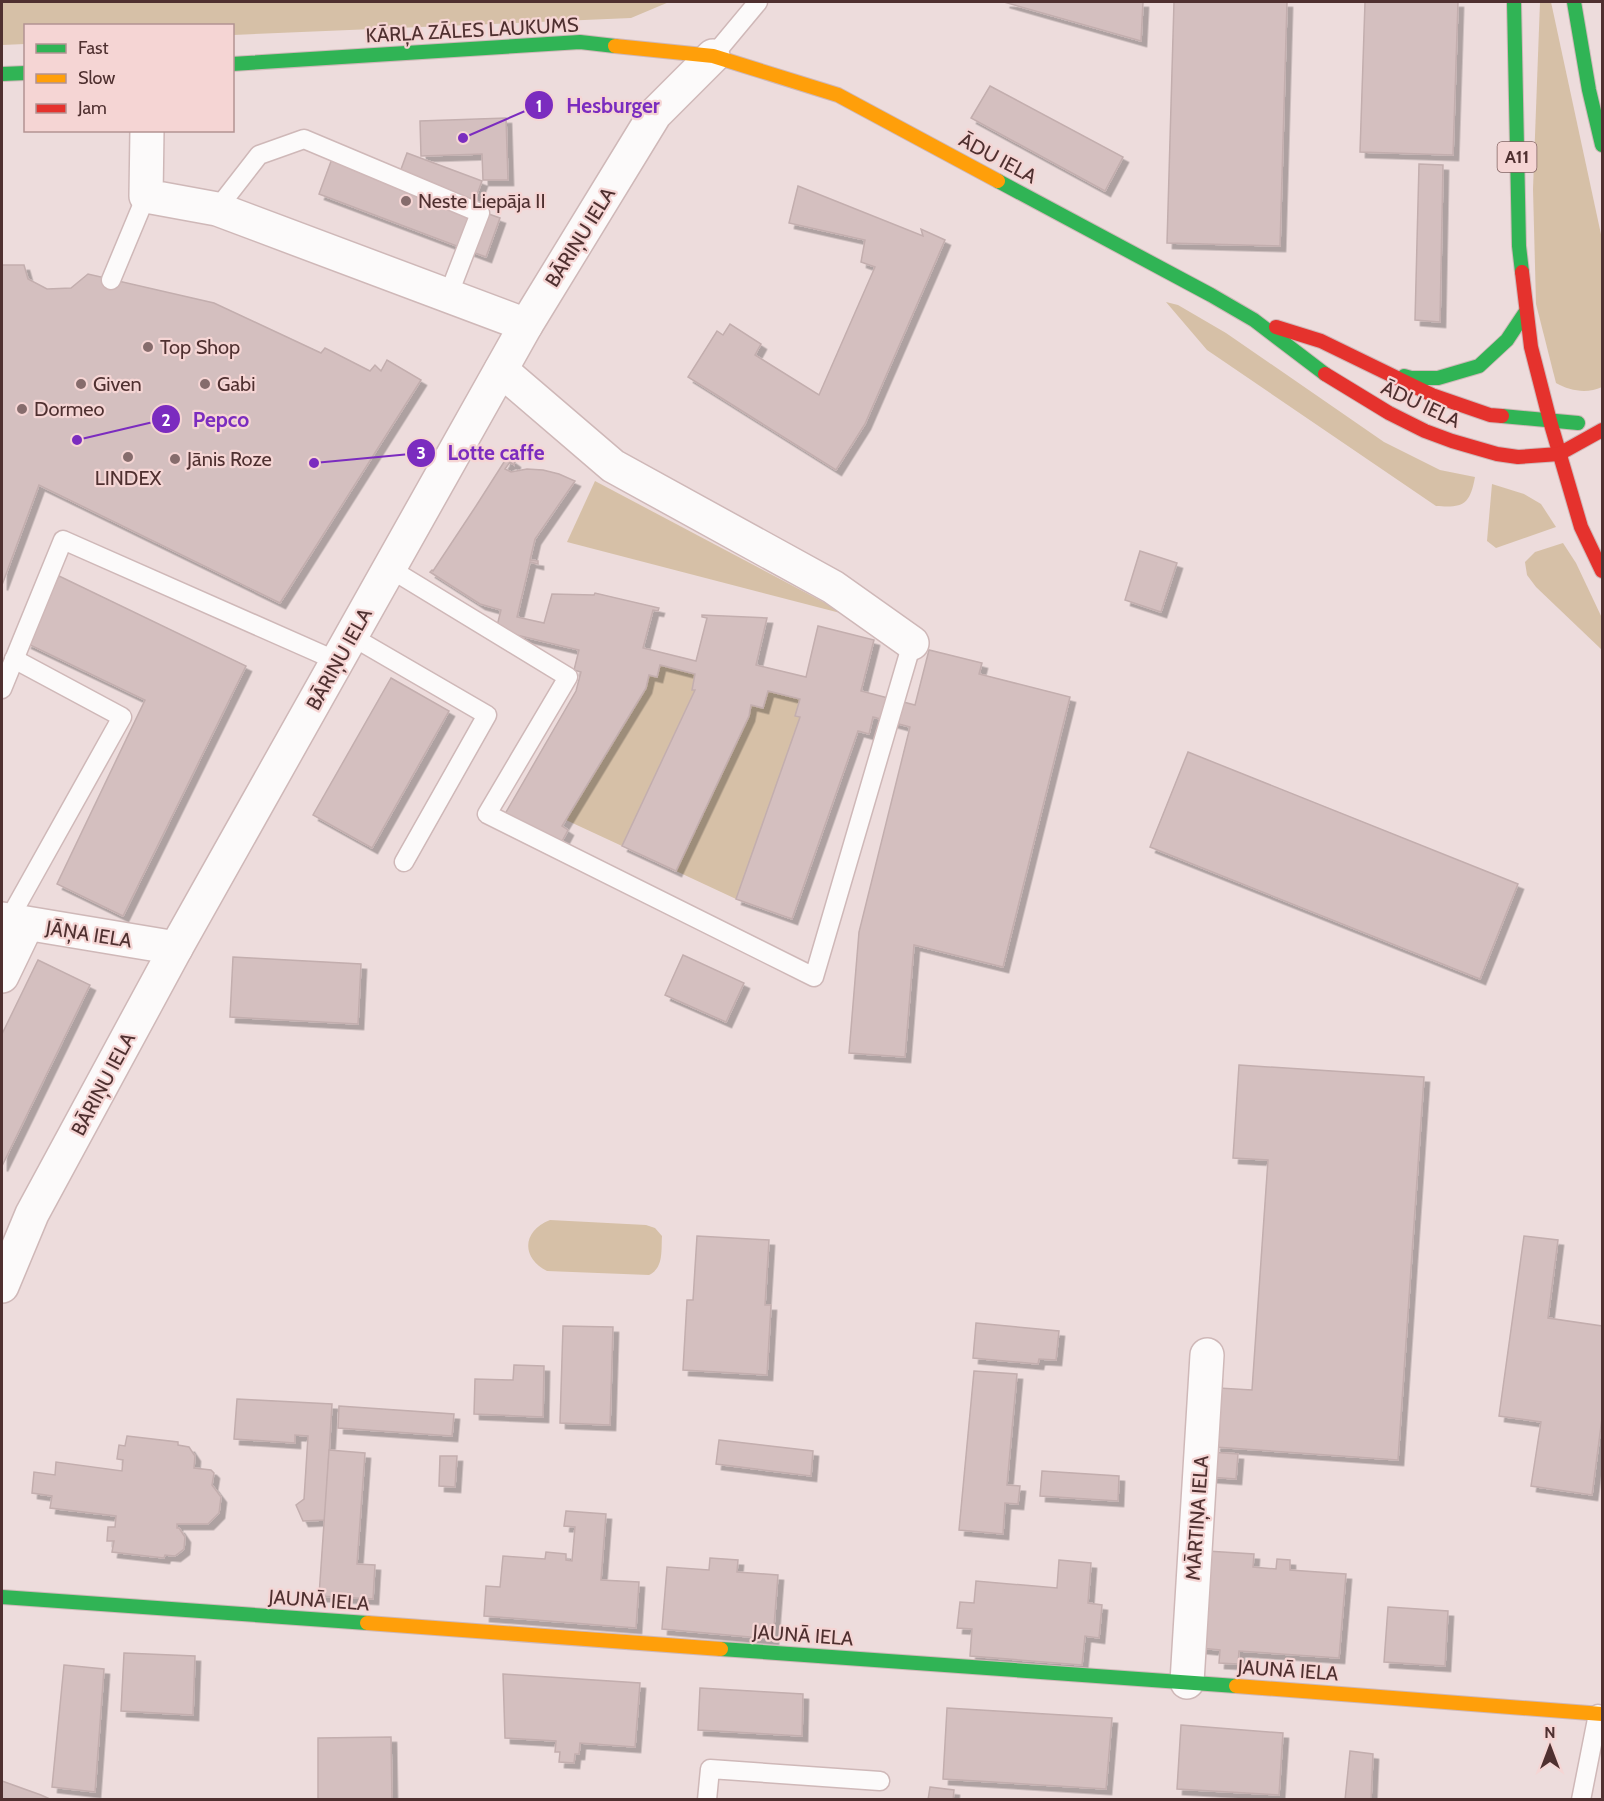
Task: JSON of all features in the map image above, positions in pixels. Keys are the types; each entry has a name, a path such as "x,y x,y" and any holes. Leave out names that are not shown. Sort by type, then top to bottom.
{"main road":[{"name":"A11","path":"1514,2 1519,246 1531,347 1581,527 1602,571"},
{"path":"1574,2 1589,90 1602,145"},
{"name":"KĀRĻA ZĀLES LAUKUMS","path":"234,64 580,42 713,56"},
{"name":"ĀDU IELA","path":"713,56 838,95 1211,295 1254,320 1327,376 1389,413 1425,431 1497,454 1518,457 1559,454 1602,430"},
{"path":"2,74 24,74"},
{"path":"1379,369 1411,378 1438,378 1479,366 1507,340 1526,313"},
{"name":"ĀDU IELA","path":"1254,320 1321,341 1432,395 1490,415 1602,424"},
{"name":"JAUNĀ IELA","path":"2,1598 1187,1682 1600,1714"}],"street":[{"name":"BĀRIŅU IELA","path":"2,1286 32,1214 176,948 526,325 655,114 713,56"},
{"path":"147,132 146,196 217,209 526,325"},
{"path":"501,369 613,466 833,587 912,643"},
{"path":"2,976 12,922"},
{"name":"JĀŅA IELA","path":"12,922 176,948"},
{"name":"MĀRTIŅA IELA","path":"1187,1682 1207,1355"}],"lane":[{"path":"713,56 758,2"},
{"path":"217,209 259,155 304,139 480,213 448,296"},
{"path":"111,280 146,196"},
{"path":"2,689 63,540 344,648 487,714 404,862"},
{"path":"389,568 568,677 487,814 814,977 912,643"},
{"path":"12,922 122,717 14,659"},
{"path":"1581,1800 1600,1714"},
{"path":"707,1800 710,1769 880,1781"}],"shaded area":[{"path":"2,2 669,2 631,18 234,35 234,24 24,24 24,44 2,45"},
{"path":"1540,2 1551,2 1602,239 1602,387 1585,391 1573,390 1556,383 1536,304 1533,189"},
{"path":"1166,302 1178,305 1226,333 1384,442 1440,470 1475,477 1468,499 1459,505 1436,506 1207,350"},
{"path":"595,481 848,615 567,542"},
{"path":"1492,484 1524,494 1541,504 1556,527 1496,548 1487,541"},
{"path":"1563,543 1576,563 1602,618 1602,650 1536,587 1527,575 1525,562 1535,552"},
{"path":"660,665 695,674 692,689 695,690 622,846 566,820 646,688 649,675 657,677"},
{"path":"768,691 800,699 796,716 800,717 736,899 676,871 749,716 751,705 763,708"},
{"path":"550,1220 646,1225 655,1228 662,1236 657,1268 649,1275 547,1271 533,1259 528,1245 534,1231"}],"building":[{"path":"1004,2 1143,2 1141,41"},
{"path":"1174,2 1287,2 1280,246 1167,243"},
{"path":"1365,2 1458,2 1453,155 1360,152"},
{"path":"990,86 1123,157 1105,191 971,118"},
{"path":"506,118 508,180 483,180 482,154 421,156 420,121"},
{"name":"Neste Liepāja II","path":"407,153 482,181 472,208 500,218 486,257 319,194 333,156 397,180"},
{"path":"1419,164 1443,165 1440,322 1415,320"},
{"path":"798,186 923,236 921,229 945,240 865,424 836,470 688,377 717,331 723,335 730,324 761,344 755,355 819,395 875,267 861,262 865,240 789,223"},
{"path":"2,265 24,265 28,279 47,289 71,288 88,274 214,303 321,353 325,348 370,371 375,365 381,371 387,360 421,380 280,603 39,485 2,585"},
{"path":"507,456 515,462 514,465 510,462 505,469 511,472 527,469 543,470 575,481 535,539 530,560 538,561 538,564 530,562 517,617 544,623 552,594 594,595 595,593 659,608 658,611 653,610 643,648 696,661 707,618 702,615 767,618 756,665 806,677 818,626 874,640 861,691 915,705 929,650 982,663 979,674 1070,697 1003,967 914,945 905,1057 849,1053 859,932 910,727 873,717 869,734 858,731 792,919 736,899 800,717 795,716 800,699 768,691 763,708 751,705 749,716 676,871 622,846 695,690 692,690 695,674 660,665 657,677 649,675 646,688 562,826 568,830 559,847 505,814 576,691 581,672 574,670 579,650 496,630 501,610 480,604 430,572 433,571"},
{"path":"1140,551 1177,563 1161,612 1125,600"},
{"path":"59,576 246,666 123,916 57,884 145,700 26,643"},
{"path":"391,678 449,711 372,848 313,815"},
{"path":"1188,752 1518,884 1480,979 1150,847"},
{"path":"683,955 744,983 726,1022 665,995"},
{"path":"233,957 361,964 358,1024 230,1017"},
{"path":"38,960 90,985 2,1166 2,1034"},
{"path":"1239,1065 1424,1077 1398,1460 1215,1447 1219,1388 1252,1390 1268,1160 1233,1158"},
{"path":"697,1236 769,1240 765,1305 771,1305 767,1375 683,1370 687,1300 693,1300"},
{"path":"1524,1236 1558,1240 1548,1318 1602,1326 1602,1418 1592,1495 1531,1486 1541,1422 1499,1416"},
{"path":"976,1323 1059,1331 1056,1360 1039,1359 1038,1364 973,1358"},
{"path":"563,1326 613,1327 610,1425 560,1423"},
{"path":"514,1365 544,1366 543,1417 474,1414 475,1379 513,1380"},
{"path":"974,1371 1017,1374 1007,1485 1020,1486 1018,1504 1005,1503 1003,1534 959,1530"},
{"path":"237,1399 332,1404 325,1520 303,1521 296,1505 304,1499 308,1436 295,1435 295,1443 234,1439"},
{"path":"339,1406 454,1414 452,1436 338,1428"},
{"path":"127,1436 178,1442 178,1445 189,1447 195,1456 194,1468 211,1470 214,1473 212,1485 221,1497 219,1513 208,1524 177,1524 177,1528 185,1537 184,1549 175,1556 165,1555 164,1558 112,1552 114,1541 107,1541 108,1527 115,1527 116,1516 50,1508 52,1496 32,1493 34,1472 55,1475 56,1462 122,1471 123,1460 117,1459 119,1445 125,1446"},
{"path":"719,1440 813,1451 811,1476 716,1464"},
{"path":"329,1450 365,1453 357,1564 375,1565 373,1599 319,1596"},
{"path":"1210,1452 1238,1454 1236,1479 1209,1477"},
{"path":"440,1456 457,1456 455,1487 439,1486"},
{"path":"1042,1471 1119,1476 1118,1501 1040,1496"},
{"path":"566,1511 606,1514 601,1580 639,1582 636,1628 484,1616 486,1586 500,1587 503,1556 545,1559 546,1552 566,1554 566,1560 572,1561 575,1527 564,1526"},
{"path":"1207,1551 1254,1554 1253,1567 1276,1569 1277,1559 1290,1560 1290,1570 1346,1574 1339,1658 1239,1651 1238,1664 1219,1663 1220,1650 1200,1648"},
{"path":"710,1558 738,1560 737,1572 778,1575 773,1639 662,1629 667,1567 709,1570"},
{"path":"1059,1560 1091,1563 1088,1603 1102,1605 1099,1638 1085,1636 1082,1665 970,1656 972,1629 957,1628 960,1602 974,1603 976,1581 1057,1588"},
{"path":"1388,1607 1448,1611 1445,1666 1384,1662"},
{"path":"124,1653 195,1656 193,1715 121,1711"},
{"path":"64,1665 104,1669 95,1792 52,1787"},
{"path":"503,1674 640,1683 635,1747 580,1743 579,1754 575,1754 574,1763 559,1762 560,1752 555,1752 556,1741 505,1738"},
{"path":"700,1688 803,1694 802,1736 698,1730"},
{"path":"947,1708 1112,1718 1106,1789 943,1779"},
{"path":"1181,1725 1283,1733 1279,1795 1177,1789"},
{"path":"391,1737 392,1800 318,1800 318,1738"},
{"path":"1350,1751 1373,1754 1371,1800 1345,1800"},
{"path":"2,1781 41,1795 52,1800 2,1800"},
{"path":"930,1787 954,1790 953,1800 928,1800"}],"traffic: fast":[{"path":"1514,2 1519,246 1522,272"},
{"path":"1574,2 1589,90 1602,145"},
{"path":"234,64 580,42 615,46"},
{"path":"2,74 24,73"},
{"path":"998,181 1254,320 1325,374"},
{"path":"1404,376 1438,378 1479,366 1507,340 1525,313"},
{"path":"1502,416 1578,423"},
{"path":"2,1597 367,1623"},
{"path":"721,1649 1236,1686"}],"traffic: slow":[{"path":"615,46 713,56 838,95 998,181"},
{"path":"367,1623 721,1649"},
{"path":"1236,1686 1602,1714"}],"traffic: jam":[{"path":"1522,272 1531,347 1550,421 1581,527 1602,571"},
{"path":"1276,327 1321,341 1432,395 1490,415 1502,416"},
{"path":"1325,374 1389,413 1425,431 1497,454 1518,457 1559,454 1602,430"}],"place":[{"name":"Hesburger","path":"463,138"},
{"name":"Neste Liepāja II","path":"406,201"},
{"name":"Top Shop","path":"148,347"},
{"name":"Given","path":"81,384"},
{"name":"Gabi","path":"205,384"},
{"name":"Dormeo","path":"22,409"},
{"name":"Pepco","path":"77,440"},
{"name":"LINDEX","path":"128,457"},
{"name":"Jānis Roze","path":"175,459"},
{"name":"Lotte caffe","path":"314,463"}]}
